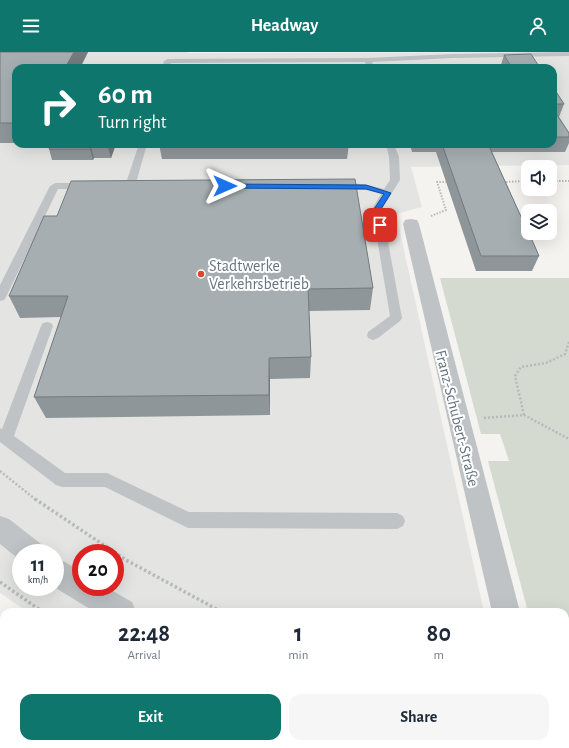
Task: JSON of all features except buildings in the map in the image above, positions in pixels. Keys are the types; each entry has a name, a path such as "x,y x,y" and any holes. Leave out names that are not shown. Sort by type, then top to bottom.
{"street":[{"name":"Franz-Schubert-Straße","path":"411,224 505,608"},
{"path":"0,528 20,544"},
{"path":"64,578 115,608"}],"lane":[{"path":"167,64 168,61 368,60 453,56 569,54"},
{"path":"368,60 370,64"},
{"path":"141,148 127,186 154,186"},
{"path":"373,335 396,318 377,209 395,180 394,157 391,148"},
{"path":"0,297 55,186 100,186"},
{"path":"327,186 366,187 388,193"},
{"path":"47,326 3,436 62,480 107,480 188,520 397,521"}],"path":[{"path":"498,182 521,181"},
{"path":"557,181 569,181"},
{"path":"411,224 446,210 438,182 453,182"},
{"path":"524,415 515,376 521,367 546,363 565,354 569,342"},
{"path":"458,419 524,415 569,439"},
{"path":"0,471 31,497 126,560 215,608"},
{"path":"0,582 37,608"}],"shaded area":[{"path":"0,52 569,52 569,165 557,165 557,160 521,160 521,166 411,167 422,207 396,214 483,608 22,608 0,593"},
{"path":"440,278 569,278 569,608 527,608 488,461 509,461 500,434 481,434"}],"place":[{"name":"Stadtwerke Verkehrsbetrieb","path":"201,274"}],"route":[{"path":"225,186 366,187 388,193 377,209 380,225"}]}
